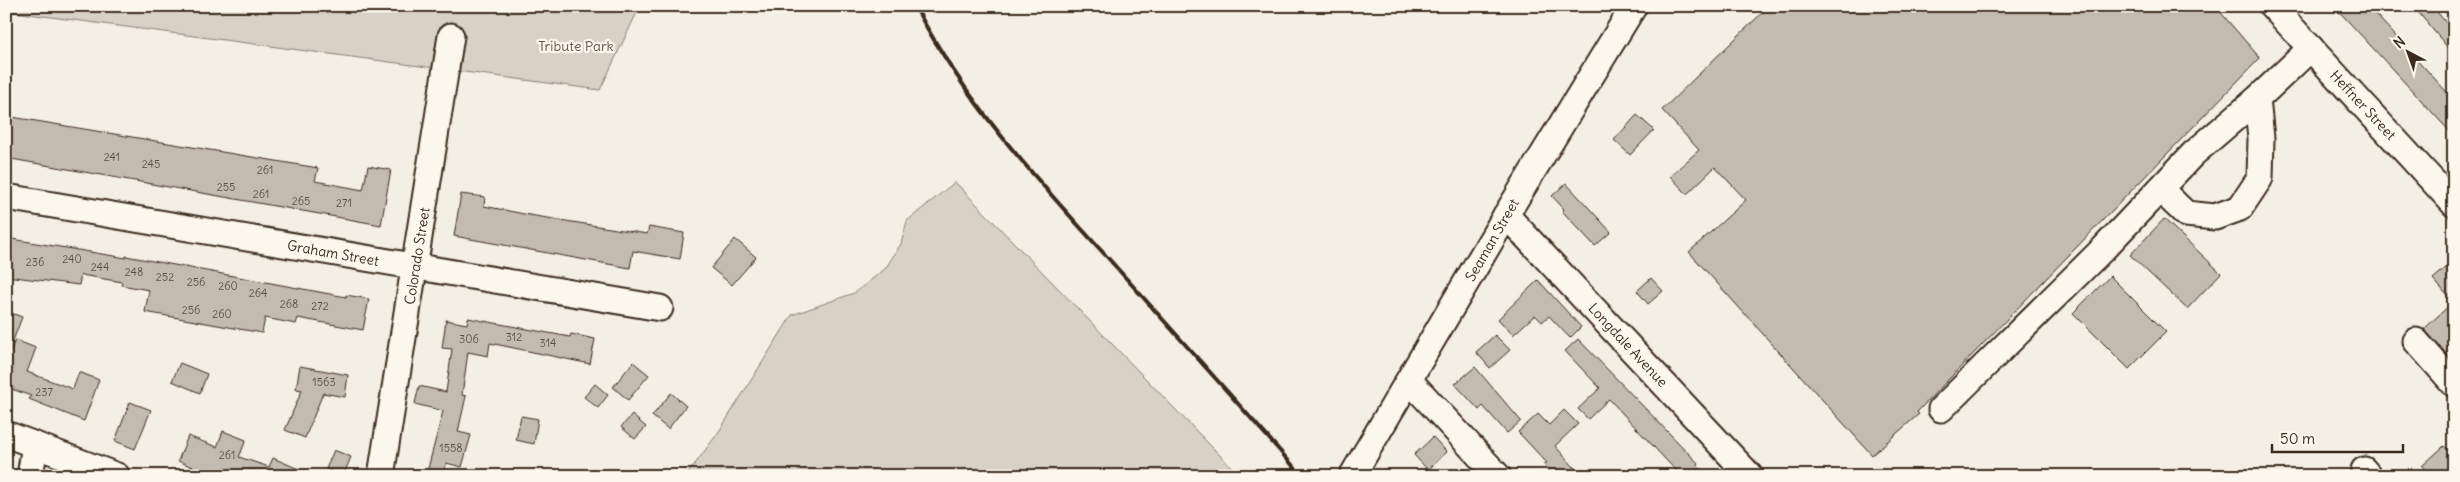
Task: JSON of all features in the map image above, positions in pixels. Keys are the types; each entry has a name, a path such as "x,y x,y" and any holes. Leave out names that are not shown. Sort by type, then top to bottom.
{"street":[{"name":"Seaman Street","path":"1352,476 1410,381 1506,215 1634,6"},
{"name":"Heffner Street","path":"2272,6 2454,204"},
{"name":"Colorado Street","path":"381,476 416,267 451,36"},
{"path":"1941,408 2103,249 2193,154 2257,99 2311,48"},
{"path":"2160,189 2186,214 2215,217 2240,208 2260,178 2261,138 2257,99"},
{"name":"Graham Street","path":"6,197 660,308"},
{"name":"Longdale Avenue","path":"1506,215 1750,476"},
{"path":"2416,341 2454,384"},
{"path":"1410,381 1498,476"},
{"path":"6,434 117,476"},
{"path":"30,476 35,444"}],"green space":[{"name":"Tribute Park","path":"6,6 640,6 600,90 6,11"},
{"path":"955,182 1240,476 686,476 718,433 792,315 854,293 885,269 901,244 907,221"}],"building":[{"path":"1769,6 2215,6 2260,58 1917,412 1919,414 1872,455 1689,252 1746,200 1715,167 1687,194 1670,176 1699,150 1662,110"},
{"path":"2334,6 2368,6 2454,100 2454,136"},
{"path":"2413,6 2432,6 2454,32 2454,55"},
{"path":"1637,115 1654,130 1630,155 1614,140"},
{"path":"6,116 318,168 315,181 363,190 368,166 391,170 381,225 6,158"},
{"path":"1566,183 1611,232 1595,246 1562,211 1564,209 1552,196"},
{"path":"461,194 485,197 484,206 529,215 647,234 649,227 684,233 680,259 633,251 630,268 454,236"},
{"path":"2164,219 2221,273 2187,309 2130,255"},
{"path":"6,238 126,258 126,256 346,297 346,295 369,299 363,330 298,318 296,324 265,318 262,333 145,312 149,290 121,285 122,282 81,275 79,285 6,276"},
{"path":"735,239 756,257 732,285 711,268"},
{"path":"2454,261 2454,362 2424,329 2453,302 2433,279"},
{"path":"2110,276 2166,332 2129,369 2073,313"},
{"path":"1651,278 1663,291 1648,304 1637,291"},
{"path":"1538,280 1581,327 1570,338 1549,316 1542,322 1535,315 1513,335 1498,319"},
{"path":"6,311 22,317 8,354 6,354"},
{"path":"468,318 570,337 571,334 595,339 590,364 490,343 488,356 468,352 462,395 466,396 458,432 471,435 462,467 446,463 443,476 426,476 443,411 415,404 419,386 446,392 452,349 442,348 446,320 467,324"},
{"path":"1495,335 1510,350 1490,368 1476,352"},
{"path":"1578,339 1698,463 1697,465 1708,476 1681,476 1609,399 1588,419 1578,409 1600,388 1565,351"},
{"path":"15,340 36,348 27,372 73,389 79,372 99,380 84,421 29,399 31,396 6,387 6,363"},
{"path":"633,362 649,375 628,400 613,387"},
{"path":"180,363 207,374 200,393 172,381"},
{"path":"300,366 348,375 345,397 323,393 305,438 285,430 302,390 296,389"},
{"path":"1475,367 1521,421 1507,433 1483,406 1479,410 1455,384"},
{"path":"595,384 608,395 598,408 584,397"},
{"path":"671,393 686,406 668,429 652,416"},
{"path":"130,402 151,410 135,449 115,441"},
{"path":"1564,410 1578,424 1555,446 1582,476 1553,476 1544,465 1547,463 1518,432 1538,414 1549,425"},
{"path":"632,415 646,427 635,439 621,427"},
{"path":"521,416 538,419 534,444 516,440"},
{"path":"223,431 246,440 239,457 269,467 273,458 315,476 215,476 178,461 188,436 217,447"},
{"path":"1433,437 1447,452 1428,470 1414,455"},
{"path":"2444,446 2454,456 2454,476 2431,476 2422,466"},
{"path":"334,450 351,457 343,476 326,469"}],"railway":[{"path":"915,6 956,75 1028,169 1302,476"}]}
